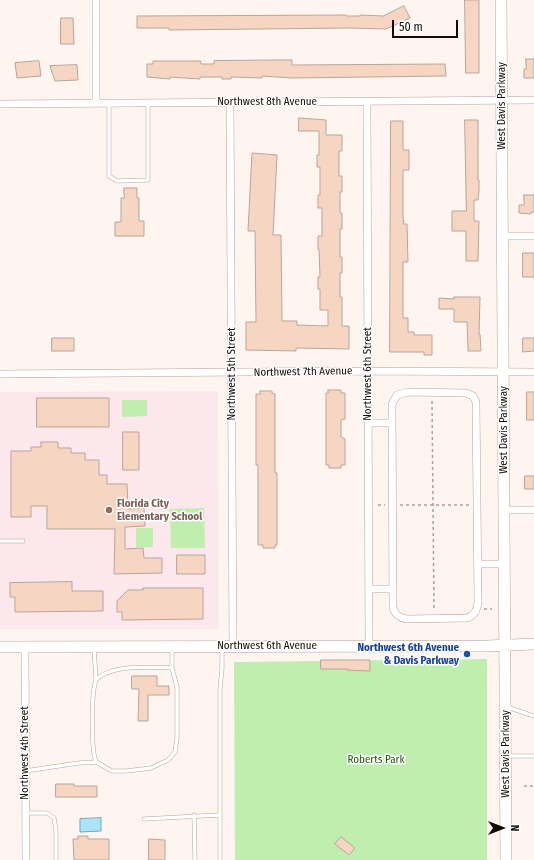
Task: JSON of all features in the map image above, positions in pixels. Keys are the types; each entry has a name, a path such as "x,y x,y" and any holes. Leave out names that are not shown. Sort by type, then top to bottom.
{"street":[{"path":"96,0 96,103"},
{"name":"West Davis Parkway","path":"501,0 506,860"},
{"name":"Northwest 8th Avenue","path":"0,104 534,100"},
{"name":"Northwest 5th Street","path":"227,646 232,372 230,102"},
{"name":"Northwest 6th Street","path":"367,102 369,646"},
{"path":"503,236 534,236"},
{"name":"Northwest 7th Avenue","path":"0,374 368,371 534,372"},
{"path":"463,392 475,398 477,406 478,564 478,606 474,614 467,618 410,619 399,617 395,614 392,607 392,404 400,393 463,392"},
{"path":"368,423 392,422"},
{"path":"504,510 534,510"},
{"path":"478,564 505,564"},
{"path":"369,589 392,589"},
{"name":"Northwest 6th Avenue","path":"0,647 534,644"},
{"name":"Northwest 4th Street","path":"24,647 26,860"}],"lane":[{"path":"109,103 109,176 116,181 148,180 148,103"},
{"path":"0,541 23,541"},
{"path":"25,770 96,762 112,771 136,771 156,766 168,760 172,756 176,747 178,732 177,687 172,668 172,646"},
{"path":"220,860 220,689 222,669 227,646"},
{"path":"94,647 96,680 94,695 93,748 96,762"},
{"path":"96,680 102,675 127,668 172,668"},
{"path":"506,707 534,716"},
{"path":"506,756 534,756"},
{"path":"25,813 44,813 51,815 54,818 56,830 56,860"},
{"path":"144,819 194,815 219,815"},
{"path":"194,815 195,860"}],"path":[{"path":"432,397 434,614"},
{"path":"378,505 387,505"},
{"path":"396,505 473,505"},
{"path":"481,609 492,609"},
{"path":"524,786 534,786"}],"shaded area":[{"name":"Florida City Elementary School","path":"218,391 219,629 0,629 0,392"}],"green space":[{"path":"122,400 147,400 147,416 122,417"},
{"path":"204,508 205,548 171,548 170,509"},
{"path":"136,528 153,528 153,547 136,547"},
{"name":"Roberts Park","path":"487,659 487,860 235,860 234,662"}],"water":[{"path":"101,818 101,831 80,832 80,819"}],"building":[{"path":"465,0 479,0 479,73 466,73"},
{"path":"404,6 410,18 386,29 169,30 169,28 137,28 137,16 383,16"},
{"path":"61,18 73,18 74,44 61,44"},
{"path":"526,59 534,59 534,78 524,78"},
{"path":"292,60 292,65 445,64 446,76 292,78 262,76 262,78 231,77 231,79 222,79 222,77 200,77 200,79 170,77 170,79 147,77 147,64 153,64 153,61 201,61 201,64 214,64 214,61"},
{"path":"39,61 41,76 17,78 15,63"},
{"path":"77,65 78,80 55,81 50,66"},
{"path":"299,118 326,120 326,135 342,135 342,151 339,151 339,176 342,176 342,192 340,192 342,229 340,229 340,257 342,257 342,273 340,273 340,297 342,297 342,326 349,326 349,349 296,348 296,351 246,350 246,322 256,322 255,231 248,231 252,153 277,155 273,235 281,235 282,321 297,321 297,325 328,326 328,310 320,310 320,289 318,289 318,277 320,277 318,236 322,236 322,208 318,208 318,195 320,195 320,167 317,167 317,155 319,155 319,131 299,131"},
{"path":"465,120 478,120 479,191 478,200 474,200 474,221 479,221 478,261 466,261 466,231 452,231 452,211 466,211"},
{"path":"391,121 403,121 403,150 409,150 409,170 403,170 403,224 407,224 408,262 403,262 403,318 408,318 408,332 414,332 414,335 432,335 432,355 424,355 424,352 390,352"},
{"path":"124,188 137,188 137,198 139,198 139,221 144,221 144,236 115,236 115,222 121,222 121,198 124,198"},
{"path":"524,195 534,195 534,212 531,212 531,214 519,213 519,205 524,205"},
{"path":"523,253 534,253 534,277 523,277"},
{"path":"454,297 480,297 479,334 481,351 468,351 467,322 454,322 454,309 439,309 439,298 454,299"},
{"path":"52,338 74,338 74,351 52,351"},
{"path":"523,338 534,338 534,351 523,352"},
{"path":"328,390 341,390 341,393 345,393 345,419 341,420 341,437 345,439 345,465 341,465 341,468 329,468 329,465 326,465 326,393 328,393"},
{"path":"260,391 272,391 272,393 275,394 277,545 275,545 275,548 263,548 263,545 258,545 256,394 260,394"},
{"path":"527,392 534,392 534,420 527,420"},
{"path":"37,398 109,398 109,427 37,427"},
{"path":"123,432 139,432 139,470 123,470"},
{"path":"41,442 58,442 58,448 71,448 71,453 85,453 85,460 99,460 99,475 107,475 107,484 127,484 128,509 144,508 145,526 125,527 125,549 143,548 144,558 162,558 162,573 114,574 115,529 47,529 47,506 31,506 31,517 11,517 11,451 31,451 31,447 41,447"},
{"path":"525,476 534,476 534,489 525,489"},
{"path":"177,555 205,555 205,574 177,574"},
{"path":"72,582 72,591 103,591 103,611 15,612 15,597 10,597 10,583"},
{"path":"143,588 203,588 203,619 122,620 122,612 117,612 117,601 128,590 143,590"},
{"path":"321,660 370,660 370,671 321,669"},
{"path":"132,676 157,676 157,686 169,686 169,695 148,695 148,721 138,721 139,689 132,689"},
{"path":"56,784 97,786 97,797 56,797"},
{"path":"78,836 88,836 88,839 109,839 109,860 74,860 73,839 78,839"},
{"path":"341,837 355,848 349,855 335,844"},
{"path":"149,839 165,840 165,860 149,860"}],"place":[{"name":"Florida City Elementary School","path":"109,510"},
{"name":"Northwest 6th Avenue & Davis Parkway","path":"467,654"}]}
